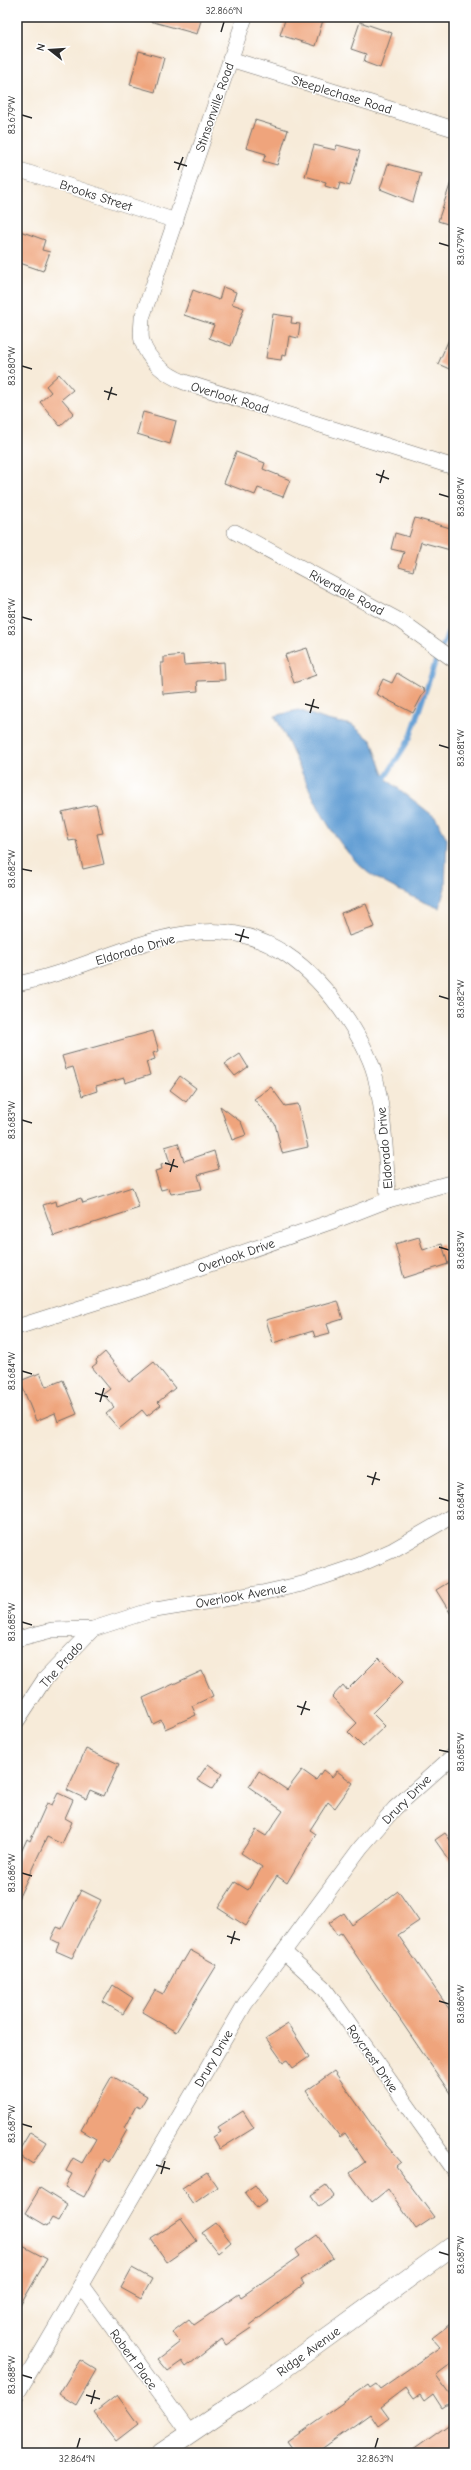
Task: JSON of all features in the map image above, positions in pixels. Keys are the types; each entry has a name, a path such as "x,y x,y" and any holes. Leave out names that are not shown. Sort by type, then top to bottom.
{"street":[{"name":"Stinsonville Road","path":"176,221 245,17"},
{"name":"Steeplechase Road","path":"230,59 454,129"},
{"name":"Brooks Street","path":"17,169 176,221"},
{"name":"Overlook Road","path":"176,221 142,318 142,341 158,367 168,376 454,467"},
{"name":"Riverdale Road","path":"235,532 400,621 454,660"},
{"name":"Eldorado Drive","path":"17,984 162,939 200,932 241,936 268,944 287,954 305,967 332,995 358,1036 376,1078 385,1142 388,1200"},
{"name":"Overlook Drive","path":"17,1327 152,1284 342,1218 388,1200 454,1182"},
{"name":"Overlook Avenue","path":"17,1639 52,1630 93,1629 148,1611 262,1594 302,1584 359,1565 393,1550 454,1515"},
{"name":"The Prado","path":"17,1721 44,1680 93,1629"},
{"name":"Drury Drive","path":"17,2394 245,2004 361,1847 394,1808 454,1755"},
{"name":"Roycrest Drive","path":"284,1952 324,1988 454,2172"},
{"name":"Ridge Avenue","path":"161,2453 189,2432 260,2386 454,2245"},
{"name":"Robert Place","path":"81,2285 189,2432"}],"water":[{"path":"298,710 327,720 352,725 372,741 385,778 436,818 447,839 445,888 439,908 372,876 350,855 336,837 324,818 275,716"}],"building":[{"path":"150,17 202,17 197,34 150,21"},
{"path":"286,17 324,17 315,46 280,35"},
{"path":"360,22 392,33 380,68 364,62 366,54 351,49"},
{"path":"139,51 164,58 155,92 130,85"},
{"path":"255,120 288,130 277,165 263,161 266,154 246,148"},
{"path":"314,145 335,150 337,145 360,151 350,186 340,183 338,190 325,186 326,182 305,176"},
{"path":"388,164 421,173 413,202 380,189"},
{"path":"451,182 454,182 454,226 438,221"},
{"path":"17,230 45,240 42,250 50,252 43,271 17,262"},
{"path":"223,287 236,292 232,304 244,308 231,346 209,338 214,325 184,315 193,290 219,300"},
{"path":"273,314 292,317 291,323 300,324 298,338 289,336 286,356 282,355 281,360 266,358"},
{"path":"454,328 454,371 438,364"},
{"path":"59,374 73,390 62,399 74,413 60,426 40,402 51,392 46,386"},
{"path":"143,412 176,421 170,444 137,434"},
{"path":"236,452 265,463 263,469 290,480 283,497 258,488 255,495 224,483"},
{"path":"415,518 454,529 454,551 421,542 413,571 399,567 404,552 391,549 395,533 409,537"},
{"path":"307,648 316,675 294,683 285,655"},
{"path":"183,655 184,665 224,662 225,680 197,681 198,691 163,694 161,663 164,663 164,657"},
{"path":"397,673 425,690 413,713 376,694 383,679 392,683"},
{"path":"96,804 103,833 97,834 104,864 83,869 76,840 69,841 62,812"},
{"path":"366,904 375,927 349,936 341,913"},
{"path":"153,1031 159,1051 153,1053 155,1059 146,1062 150,1075 125,1083 124,1078 96,1086 97,1091 82,1096 73,1067 66,1069 62,1056"},
{"path":"240,1054 248,1067 235,1076 225,1064"},
{"path":"180,1076 196,1088 186,1102 170,1090"},
{"path":"271,1087 285,1106 298,1104 308,1147 282,1153 275,1124 254,1099"},
{"path":"220,1106 241,1122 246,1135 232,1140"},
{"path":"178,1143 184,1161 214,1151 219,1169 198,1175 202,1189 171,1194 169,1188 161,1190 155,1171 162,1169 161,1165 170,1163 165,1147"},
{"path":"132,1187 139,1208 54,1236 43,1205 56,1201 57,1206 81,1198 83,1203"},
{"path":"419,1237 423,1250 442,1244 448,1264 404,1278 395,1244"},
{"path":"337,1300 343,1319 327,1324 330,1333 315,1337 313,1331 273,1343 266,1320"},
{"path":"105,1352 129,1382 154,1362 175,1388 158,1402 161,1405 147,1416 142,1410 119,1429 106,1414 114,1407 103,1394 110,1389 92,1367 97,1363 96,1360"},
{"path":"40,1373 46,1387 63,1380 77,1414 58,1422 55,1413 36,1421 20,1381"},
{"path":"454,1579 454,1619 436,1590"},
{"path":"379,1658 403,1682 372,1713 385,1726 363,1747 348,1732 357,1723 332,1697 343,1685 347,1690"},
{"path":"202,1671 213,1696 192,1706 196,1715 165,1729 161,1720 153,1724 143,1698"},
{"path":"86,1749 119,1764 104,1796 90,1790 86,1799 67,1790"},
{"path":"208,1764 222,1774 212,1789 197,1780"},
{"path":"302,1770 316,1780 323,1770 332,1777 337,1771 353,1783 335,1808 328,1802 310,1830 316,1834 287,1883 277,1876 246,1926 218,1908 235,1882 248,1890 262,1867 241,1853 256,1830 266,1836 283,1811 249,1787 259,1771 287,1790"},
{"path":"58,1793 73,1800 65,1818 72,1822 62,1844 47,1837 17,1901 17,1861 27,1839 30,1841 47,1803 52,1805"},
{"path":"445,1833 454,1845 454,1867 435,1840"},
{"path":"81,1890 101,1900 72,1958 56,1951 59,1943 51,1939 57,1927 62,1929"},
{"path":"398,1891 419,1921 398,1935 454,2016 454,2099 341,1933 337,1935 329,1923 344,1913 352,1925"},
{"path":"190,1950 217,1965 176,2032 142,2012 155,1990 163,1994 181,1961 183,1962"},
{"path":"113,1985 133,1998 123,2014 103,2002"},
{"path":"288,2024 309,2057 293,2068 287,2060 283,2062 266,2038"},
{"path":"334,2071 386,2145 401,2162 396,2166 434,2217 416,2229 388,2189 372,2202 350,2173 365,2162 345,2133 340,2137 306,2091"},
{"path":"112,2076 147,2096 140,2108 136,2106 124,2128 127,2130 109,2162 104,2159 84,2197 65,2187 72,2174 66,2171 73,2158 82,2163 96,2139 81,2130"},
{"path":"243,2111 254,2128 220,2149 213,2137 221,2132 218,2127"},
{"path":"30,2132 46,2142 33,2164 17,2154"},
{"path":"207,2172 217,2187 193,2204 182,2188"},
{"path":"255,2185 267,2201 257,2208 245,2192"},
{"path":"326,2185 334,2196 319,2207 311,2195"},
{"path":"40,2188 67,2205 58,2221 52,2218 47,2226 25,2213"},
{"path":"181,2219 197,2241 167,2262 151,2239"},
{"path":"216,2223 231,2242 218,2253 202,2233"},
{"path":"317,2235 333,2258 301,2280 304,2284 249,2326 251,2328 226,2345 222,2339 186,2367 182,2361 168,2371 158,2359 180,2342 172,2332 189,2319 194,2325 239,2294 241,2297 300,2256 296,2250"},
{"path":"17,2243 47,2259 17,2311"},
{"path":"132,2268 152,2279 141,2299 121,2288"},
{"path":"454,2321 454,2366 452,2363 436,2375 454,2400 442,2408 433,2394 424,2401 420,2395 414,2399 406,2388 381,2407 389,2418 378,2426 370,2414 316,2453 295,2453 287,2442 368,2385 370,2388 376,2384 380,2389 440,2347 432,2338"},
{"path":"80,2360 96,2370 76,2405 59,2394"},
{"path":"117,2395 138,2424 116,2441 94,2413"},
{"path":"454,2421 454,2445 443,2453 409,2453"}],"waterway":[{"path":"385,778 410,738 435,663 454,619"}]}
